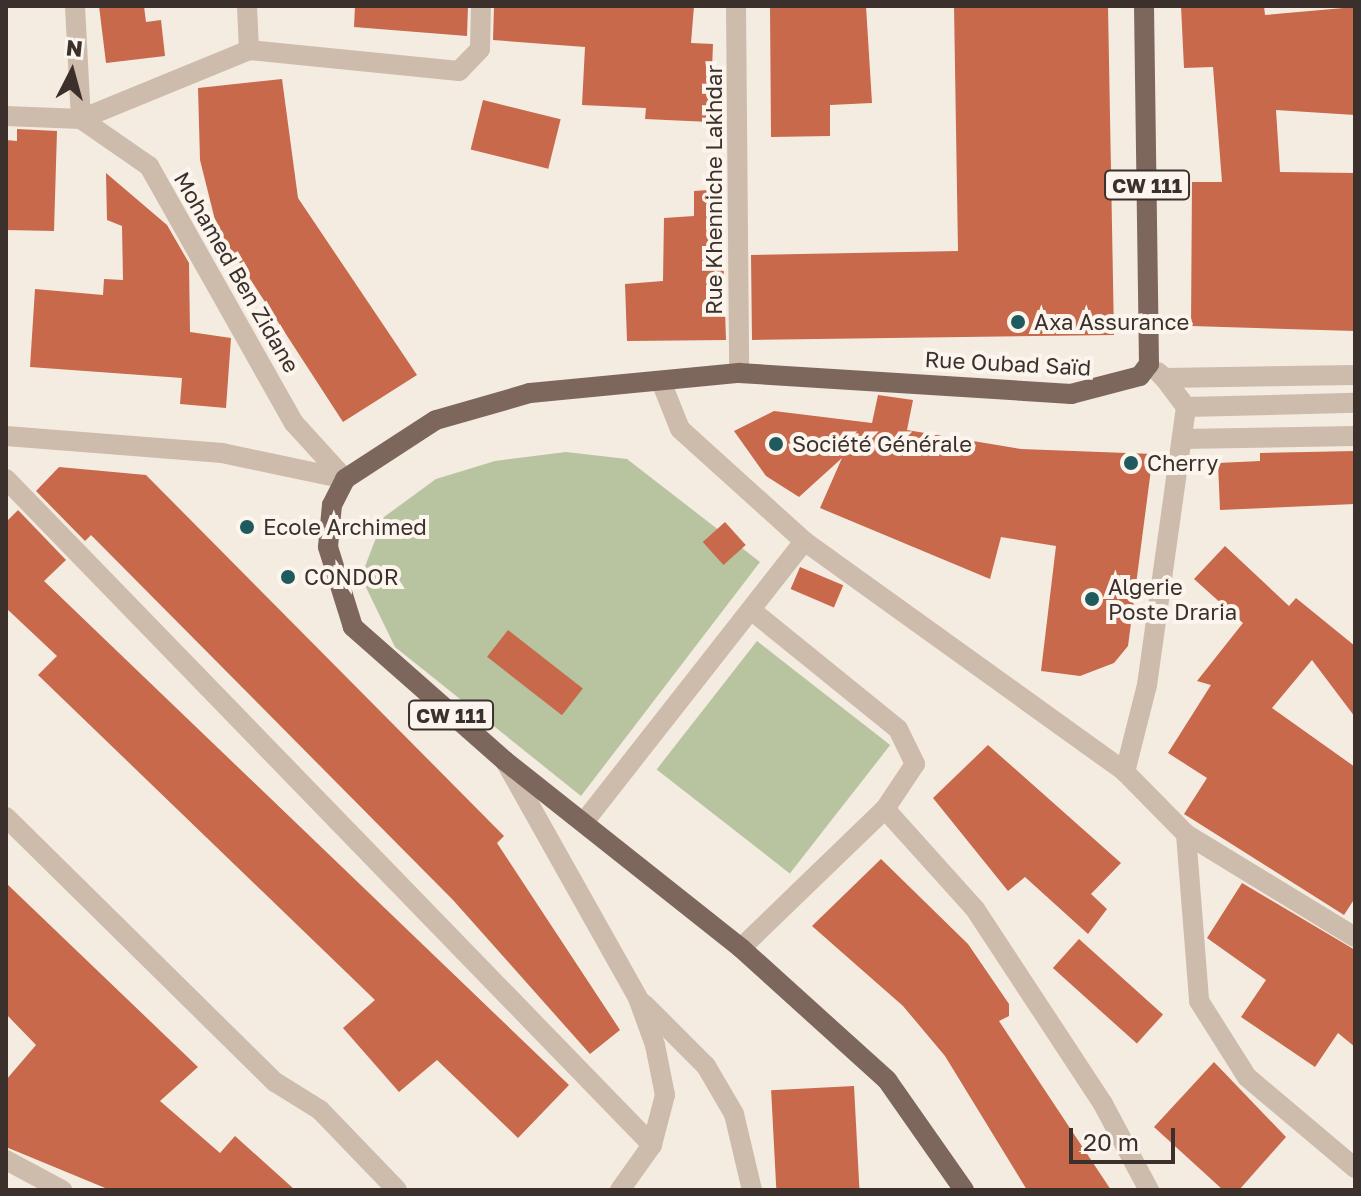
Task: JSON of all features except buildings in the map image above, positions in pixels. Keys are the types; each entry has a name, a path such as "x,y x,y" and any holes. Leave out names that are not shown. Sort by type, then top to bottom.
{"main road":[{"name":"CW 111","path":"1144,6 1156,371"},
{"name":"Rue Oubad Saïd","path":"345,479 436,420 530,393 662,384 739,373 1071,394 1125,384 1156,371"},
{"name":"CW 111","path":"345,479 332,505 328,547 353,627 505,761 741,948 887,1080 964,1190"}],"street":[{"path":"75,6 81,119"},
{"path":"247,6 249,50"},
{"path":"6,116 81,119 249,50 459,71 480,49 481,6"},
{"name":"Rue Khenniche Lakhdar","path":"736,6 739,373"},
{"name":"Mohamed Ben Zidane","path":"81,119 149,166 294,423 345,479"},
{"path":"1156,371 1355,375"},
{"path":"1125,772 1147,685 1186,407 1156,371"},
{"path":"662,384 680,429 804,541 1125,772 1186,834 1355,937"},
{"path":"1186,407 1355,403"},
{"path":"6,436 222,453 345,479"},
{"path":"1182,439 1355,436"},
{"path":"6,479 652,1145"},
{"path":"584,822 804,541"},
{"path":"741,948 885,809 915,764 913,751 898,729 751,610"},
{"path":"505,761 638,998 665,1095 652,1145 620,1190"},
{"path":"885,809 1001,948 1103,1104 1149,1190"},
{"path":"6,817 275,1082 320,1110 397,1190"},
{"path":"1186,834 1199,1001 1247,1077 1355,1168"},
{"path":"638,998 706,1066 734,1114 752,1190"},
{"path":"6,1160 62,1190"}],"green space":[{"path":"566,452 627,459 760,562 581,796 395,647 361,577 384,517 436,479 495,461"},
{"path":"757,641 890,745 790,873 657,769"}],"place":[{"name":"Axa Assurance","path":"1018,322"},
{"name":"Société Générale","path":"776,444"},
{"name":"Cherry","path":"1131,463"},
{"name":"Ecole Archimed","path":"247,527"},
{"name":"CONDOR","path":"288,577"},
{"name":"Algerie Poste Draria","path":"1092,599"}]}
